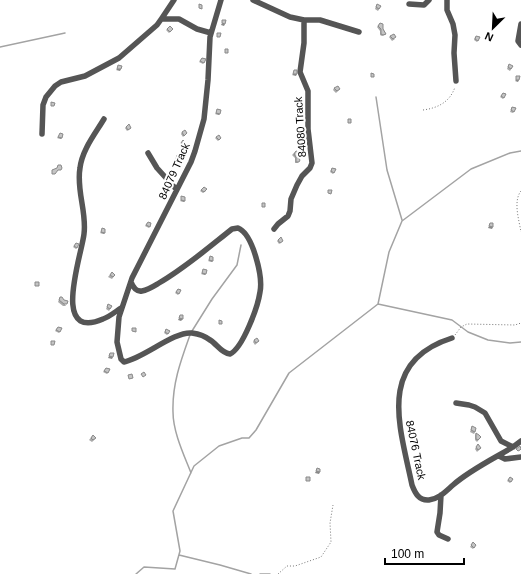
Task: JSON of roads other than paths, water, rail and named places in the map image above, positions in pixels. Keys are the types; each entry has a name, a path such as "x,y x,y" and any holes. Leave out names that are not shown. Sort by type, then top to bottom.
{"street":[{"path":"42,134 43,105 46,97 55,86 61,82 85,76 119,58 153,28 174,0"},
{"name":"84079 Track","path":"131,282 134,288 139,291 152,287 185,266 232,230 238,228 243,230 246,234 257,260 261,278 261,291 257,306 238,348 230,354 225,353 211,340 204,336 188,333 164,343 132,360 124,362 121,359 117,342 118,317 121,308 131,282 176,189 191,162 204,119 210,33 222,0"},
{"path":"253,0 290,17 304,20 320,20 359,32"},
{"path":"409,4 424,5 429,0"},
{"path":"447,0 447,10 453,24 455,35 454,53 456,81"},
{"path":"162,18 167,20 179,19 197,29 210,33"},
{"name":"84080 Track","path":"274,229 288,216 291,199 295,189 302,176 310,168 312,160 308,129 308,91 300,72 304,43 304,20"},
{"path":"521,24 518,41 521,46"},
{"path":"104,119 86,151 80,168 85,233 73,287 74,311 77,318 80,320 95,322 121,308"},
{"path":"148,152 157,168 176,189"},
{"name":"84076 Track","path":"452,338 438,342 410,364 402,382 398,410 399,424 412,485 416,494 425,500 434,499 460,479 521,441"},
{"path":"456,403 476,407 485,413 501,441 513,447"},
{"path":"499,456 505,459 521,457"},
{"path":"441,495 437,532 439,535 448,539"}],"waterway":[{"path":"0,47 65,33"},
{"path":"376,97 387,170 402,220"},
{"path":"378,304 389,252 402,221 471,169 510,153 521,151"},
{"path":"192,331 212,299 237,265 241,245"},
{"path":"136,574 144,567 175,569 180,551 173,511 194,466 219,446 242,438 249,438 256,430 289,373 378,304 452,320 468,332 488,340 510,343 521,342"},
{"path":"190,335 180,363 176,382 173,402 173,420 182,451 191,473"},
{"path":"179,555 251,574"},
{"path":"260,574 270,574"}]}
